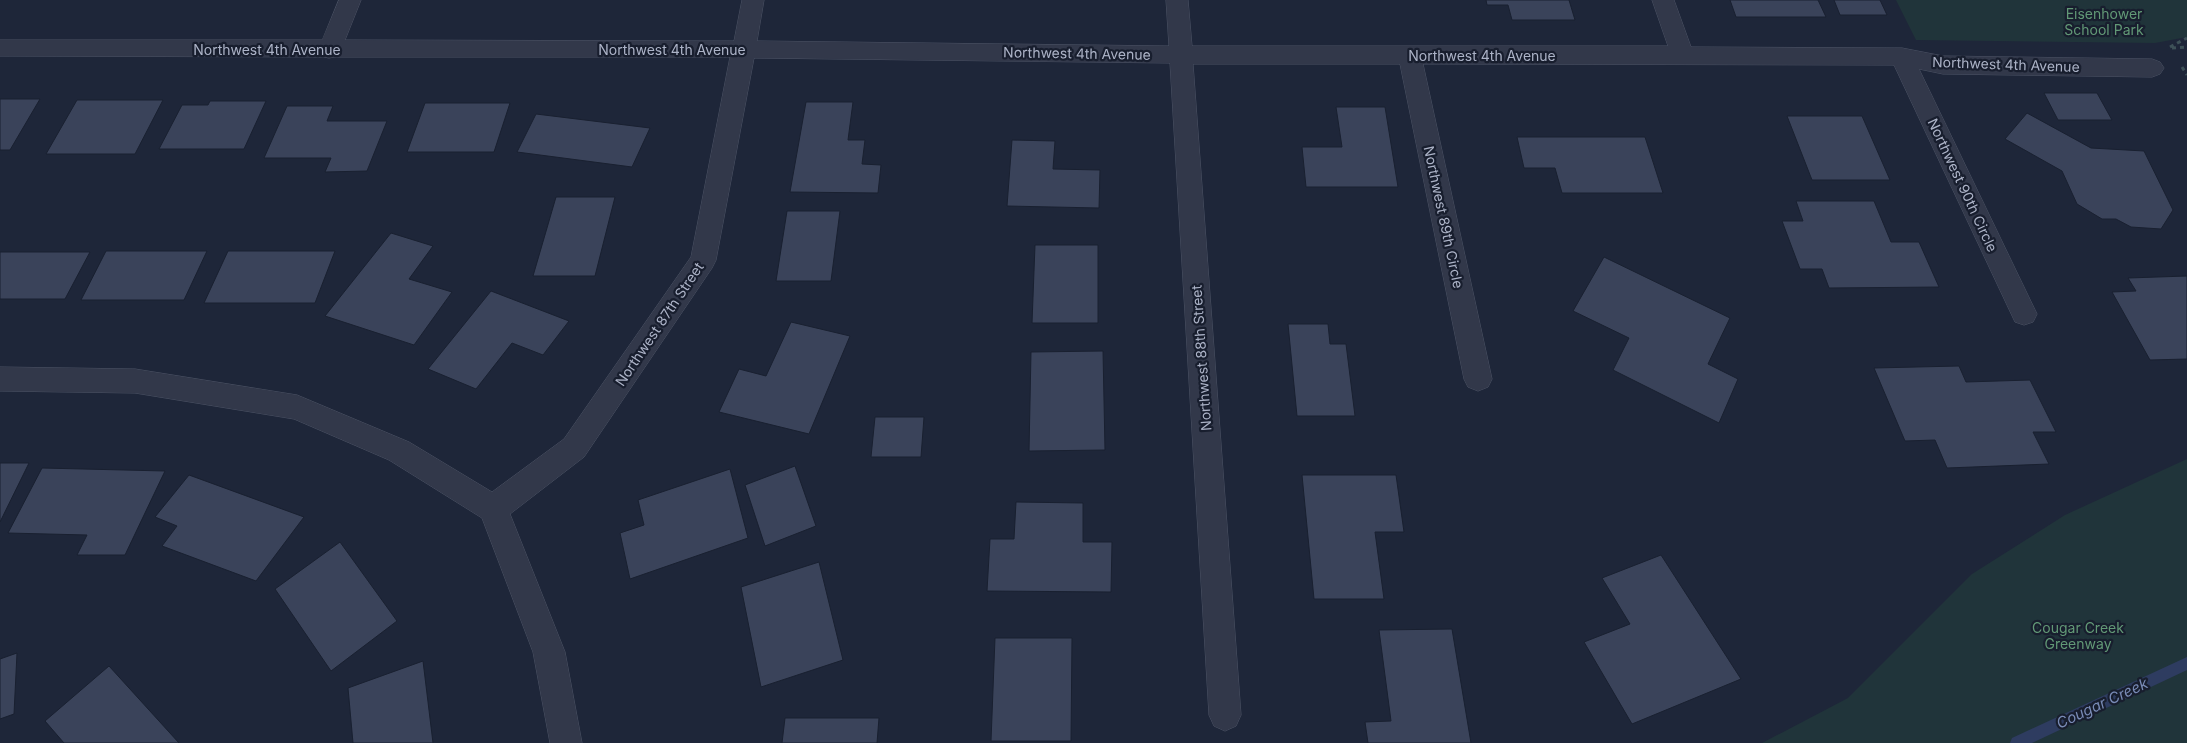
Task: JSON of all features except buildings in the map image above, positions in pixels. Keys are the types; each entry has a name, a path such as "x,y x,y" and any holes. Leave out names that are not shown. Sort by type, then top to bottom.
{"street":[{"path":"329,50 350,0"},
{"name":"Northwest 87th Street","path":"493,509 574,448 703,260 753,0"},
{"name":"Northwest 88th Street","path":"1177,0 1225,716"},
{"path":"1663,0 1683,55"},
{"name":"Northwest 4th Avenue","path":"0,48 329,50 744,49 1181,55 1902,57 1943,65 2152,68"},
{"name":"Northwest 89th Circle","path":"1410,55 1478,379"},
{"name":"Northwest 90th Circle","path":"1902,57 2024,314"},
{"path":"0,379 135,381 297,407 399,451 493,509 549,652 566,743"}],"path":[{"path":"2169,48 2187,48"}],"green space":[{"name":"Eisenhower School Park","path":"1896,0 2187,0 2187,37 2155,43 1916,40"},
{"name":"Cougar Creek Greenway","path":"2187,459 2187,743 1762,743 1848,698 1972,574 2065,515"}],"waterway":[{"name":"Cougar Creek","path":"2017,743 2187,663"}]}
